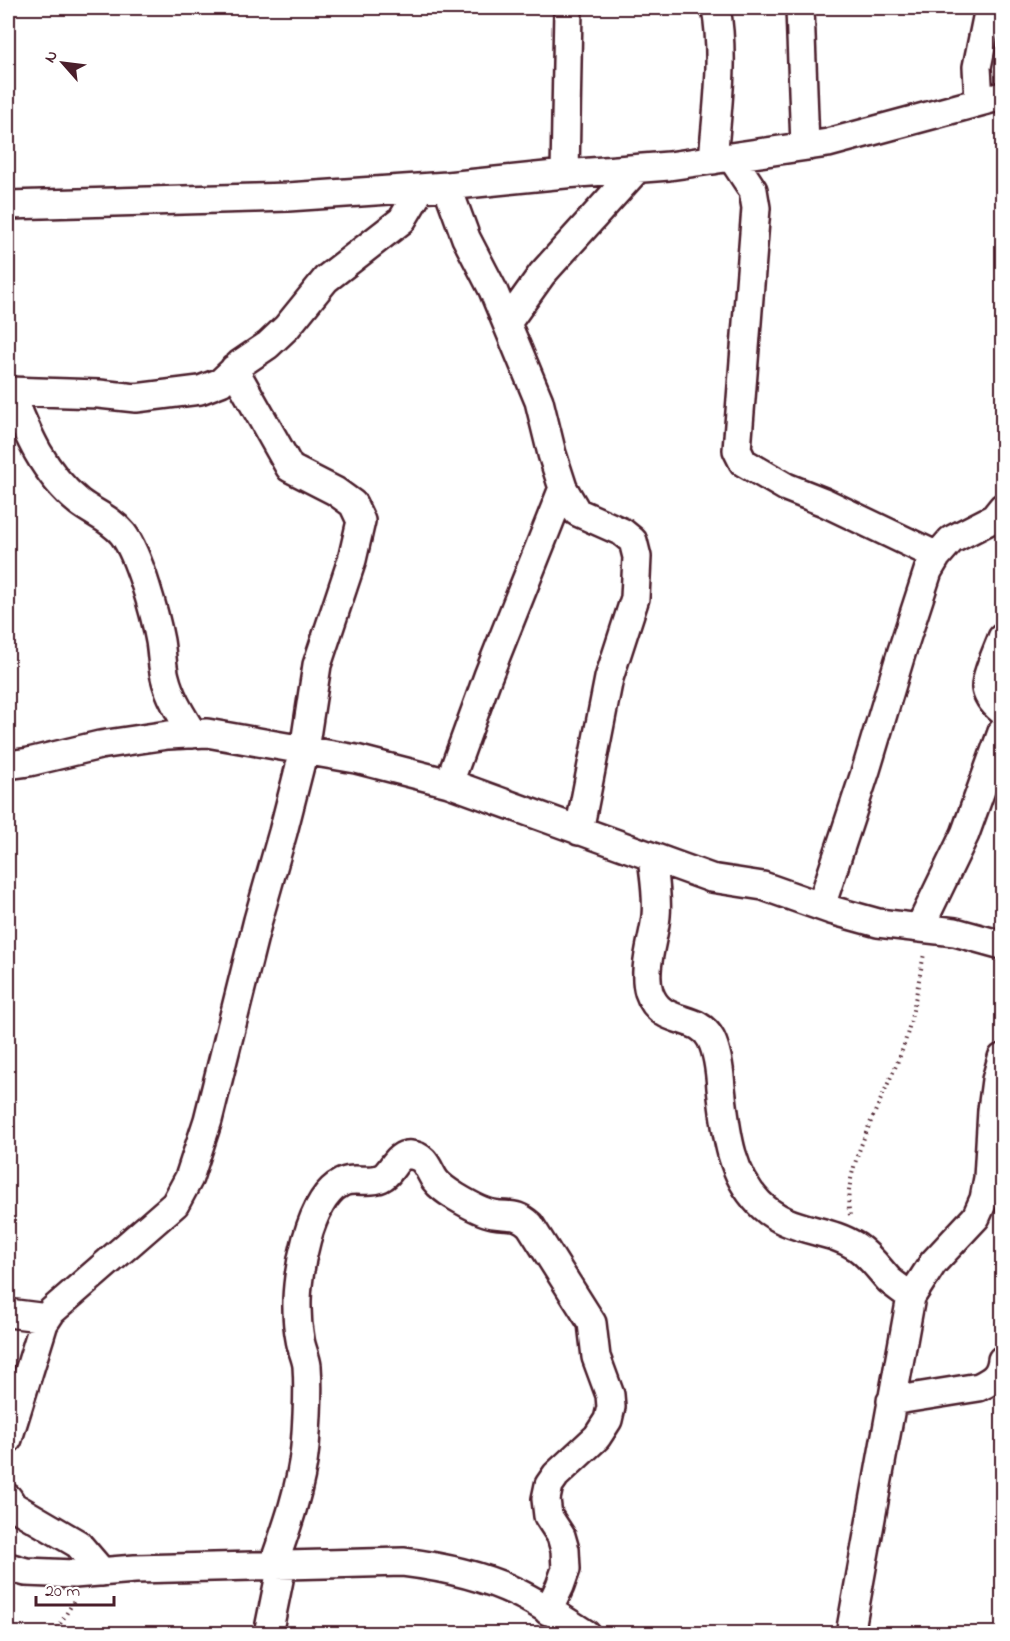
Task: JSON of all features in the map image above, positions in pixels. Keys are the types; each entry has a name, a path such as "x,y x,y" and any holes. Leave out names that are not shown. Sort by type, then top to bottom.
{"street":[{"path":"565,174 568,8"},
{"path":"716,8 721,38 723,159 753,190 756,208 736,450 743,462 786,487 824,502 937,556"},
{"path":"800,8 805,146"},
{"path":"8,205 288,197 421,188 565,174 637,170 828,143 991,99 977,67 989,8"},
{"path":"507,323 542,274 637,170"},
{"path":"447,186 466,238 493,290 539,401 563,488 577,512 622,532 633,541 637,557 635,598 609,678 579,831"},
{"path":"193,734 176,705 165,677 156,618 123,534 100,514 81,504 62,487 43,463 9,391 99,394 136,398 200,390 220,381 268,345 287,327 326,279 402,220 421,188"},
{"path":"8,1439 47,1318 52,1311 175,1204 189,1178 208,1120 255,931 274,870 304,750 317,665 352,560 361,521 353,504 335,491 290,468 234,369"},
{"path":"449,783 496,655 563,488"},
{"path":"821,906 866,770 918,598 937,556 951,540 1000,521"},
{"path":"1002,638 993,660 986,688 994,704 1002,711"},
{"path":"925,927 965,834 1002,732"},
{"path":"8,765 100,745 168,735 207,733 356,759 449,783 711,878 764,886 878,923 955,932 1002,945"},
{"path":"652,857 657,901 648,963 649,991 656,1005 667,1015 702,1027 712,1041 719,1070 727,1131 734,1162 742,1182 759,1203 781,1220 796,1227 841,1239 858,1248 910,1297"},
{"path":"850,1634 910,1297 933,1263 976,1217 984,1199 988,1178 992,1110 1002,1058"},
{"path":"268,1634 278,1565 301,1477 305,1447 307,1364 300,1340 297,1308 301,1257 320,1207 331,1191 341,1183 356,1179 382,1178 399,1158 410,1154 421,1158 438,1184 459,1199 492,1214 522,1218 530,1226 592,1323 596,1357 610,1395 611,1407 608,1420 597,1437 556,1475 549,1485 546,1499 548,1516 561,1536 565,1550 566,1569 548,1611"},
{"path":"8,1313 47,1318"},
{"path":"891,1401 979,1387 991,1382 999,1374 1002,1360"},
{"path":"8,1498 13,1506 78,1545 102,1572"},
{"path":"8,1567 26,1572 74,1574 403,1562 438,1566 490,1581 519,1593 586,1634"}],"path":[{"path":"858,1248 847,1204 848,1187 853,1166 905,1042 925,927"}]}
